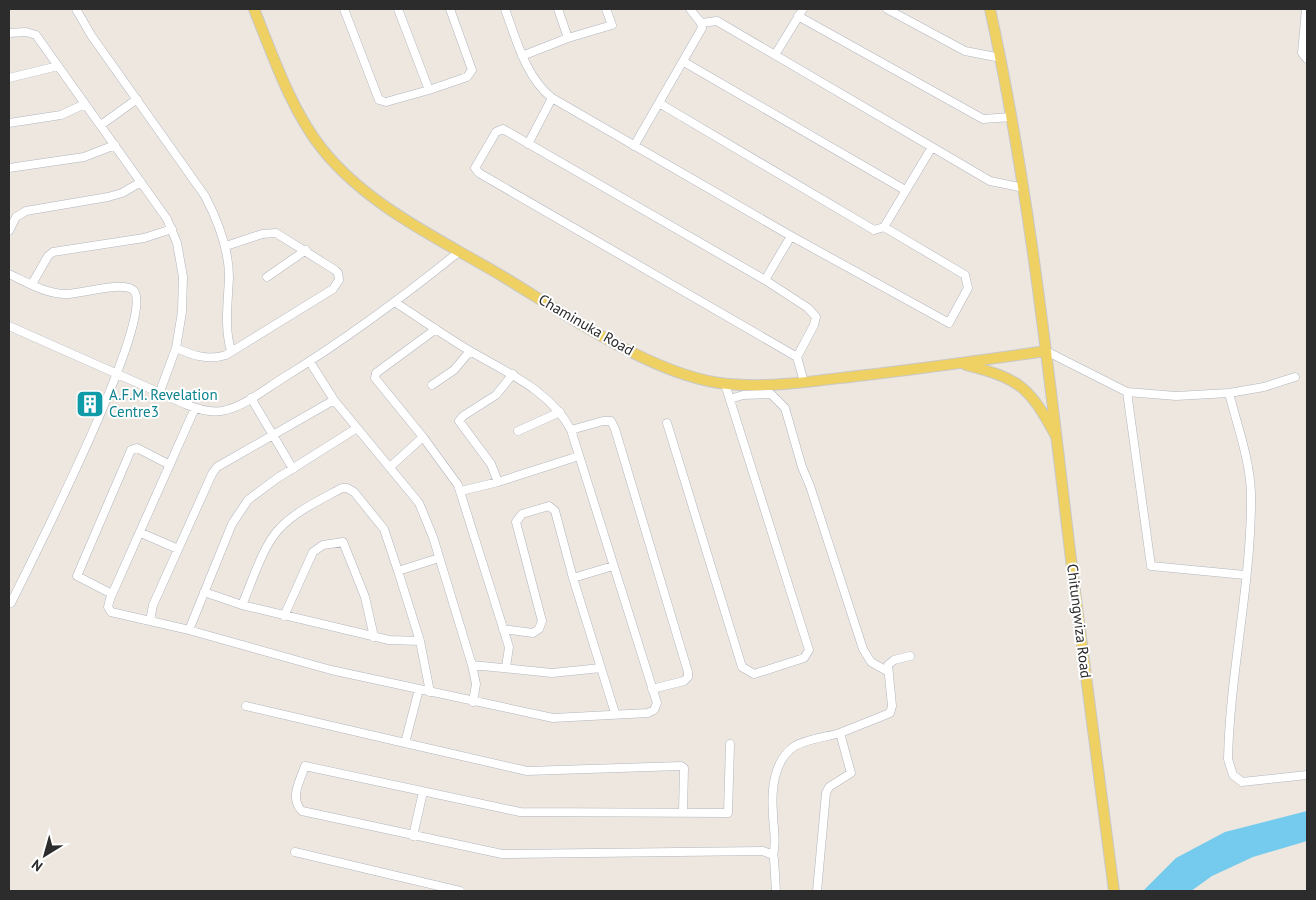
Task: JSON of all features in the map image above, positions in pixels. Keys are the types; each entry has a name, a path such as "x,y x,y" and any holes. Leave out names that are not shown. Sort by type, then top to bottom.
{"main road":[{"name":"Chaminuka Road","path":"254,9 272,54 294,100 324,150 352,180 383,204 460,251 564,313 657,364 682,374 725,384 804,382 1046,351"},
{"name":"Chitungwiza Road","path":"990,9 1001,58 1024,188 1058,441 1073,574 1114,891"},
{"path":"961,363 1005,375 1017,383 1037,404 1058,441"}],"street":[{"path":"76,9 83,23 205,196 226,246 229,276 226,324 231,351"},
{"path":"344,9 379,100 386,102 468,77 472,70 450,9"},
{"path":"398,9 429,90"},
{"path":"505,9 522,56 542,91 791,236 949,323 968,288 965,275 884,227"},
{"path":"558,9 568,38"},
{"path":"522,56 568,38 612,24 606,9"},
{"path":"634,146 702,28 701,23 690,9"},
{"path":"775,55 803,9"},
{"path":"887,9 965,51 1001,58"},
{"path":"1306,9 1302,53 1307,59"},
{"path":"798,16 983,119 1012,117"},
{"path":"701,23 717,21 990,181 1024,188"},
{"path":"9,33 26,32 34,34 115,145 172,229 177,243 183,277 182,312 176,348 159,394"},
{"path":"684,62 905,190"},
{"path":"9,78 58,66"},
{"path":"528,144 552,98"},
{"path":"101,126 137,100"},
{"path":"659,103 874,230 884,227 932,147"},
{"path":"9,123 61,115 85,104"},
{"path":"797,357 493,182 475,168 496,132 503,129 765,280 808,308 816,317 814,325 797,357 804,382"},
{"path":"9,168 84,157 115,145"},
{"path":"9,231 16,217 26,211 108,198 141,182"},
{"path":"32,284 48,256 53,252 144,238 172,229"},
{"path":"176,348 197,357 220,357 337,286 339,280 338,273 306,250 276,233 262,234 226,246"},
{"path":"765,280 791,236"},
{"path":"267,277 306,250"},
{"path":"9,326 159,394 195,408 225,411 251,398 310,362 396,303 460,251"},
{"path":"9,274 48,291 65,294 127,287 135,291 138,298 134,326 124,358 114,374 98,422 11,602"},
{"path":"195,408 141,533 112,594 108,604 111,612 190,630 331,670 553,718 615,713 648,713 654,710 656,703 614,566 571,430 560,412 513,374 470,350 396,303"},
{"path":"436,329 376,373 374,377 454,476 461,491 509,647 506,666"},
{"path":"432,385 454,370 470,350"},
{"path":"1046,351 1127,392 1176,396 1229,393 1264,387 1295,377"},
{"path":"310,362 334,400 419,503 426,517 472,665 476,684 473,702"},
{"path":"498,482 491,464 459,421 463,416 496,395 513,374"},
{"path":"667,423 742,667 754,674 804,658 809,650 725,384"},
{"path":"1127,392 1151,566 1245,575"},
{"path":"1229,393 1242,443 1251,492 1251,543 1245,575 1228,751 1230,769 1238,780 1248,783 1307,775"},
{"path":"730,399 743,395 771,394 785,408 802,468 810,486 852,622 871,662 887,671"},
{"path":"251,398 293,469"},
{"path":"150,621 153,606 216,467 334,400"},
{"path":"518,431 560,412"},
{"path":"571,430 603,421 611,421 615,429 688,672 688,677 684,681 652,689"},
{"path":"190,630 232,524 244,505 258,492 357,428"},
{"path":"390,467 423,437"},
{"path":"112,594 77,576 131,450 137,448 170,465"},
{"path":"461,491 498,482 579,456"},
{"path":"242,605 273,536 280,527 291,518 342,488 351,489 380,524 398,571 420,641 430,692"},
{"path":"503,629 533,633 539,628 542,621 516,522 522,514 547,506 553,508 615,713"},
{"path":"141,533 178,549"},
{"path":"284,616 313,552 323,545 343,542 362,589 374,637"},
{"path":"398,571 439,558"},
{"path":"573,578 614,566"},
{"path":"204,592 242,605 374,637 389,640 420,641"},
{"path":"776,891 772,810 776,773 783,757 796,746 840,733 890,712 892,706 887,671 888,665 894,660 910,656"},
{"path":"472,665 506,666 552,673 601,668"},
{"path":"405,743 419,690"},
{"path":"246,706 527,771 681,766 684,768 682,812"},
{"path":"817,891 826,793 829,787 851,773 840,733"},
{"path":"730,744 728,813 520,812 305,766 296,794 296,802 302,811 502,854 763,851 773,855"},
{"path":"413,836 423,792"},
{"path":"295,852 460,891"}],"water":[{"path":"1307,811 1307,841 1253,857 1212,876 1191,891 1143,891 1176,858 1225,832"}],"place":[{"name":"A.F.M. Revelation Centre3","path":"90,404"}]}
